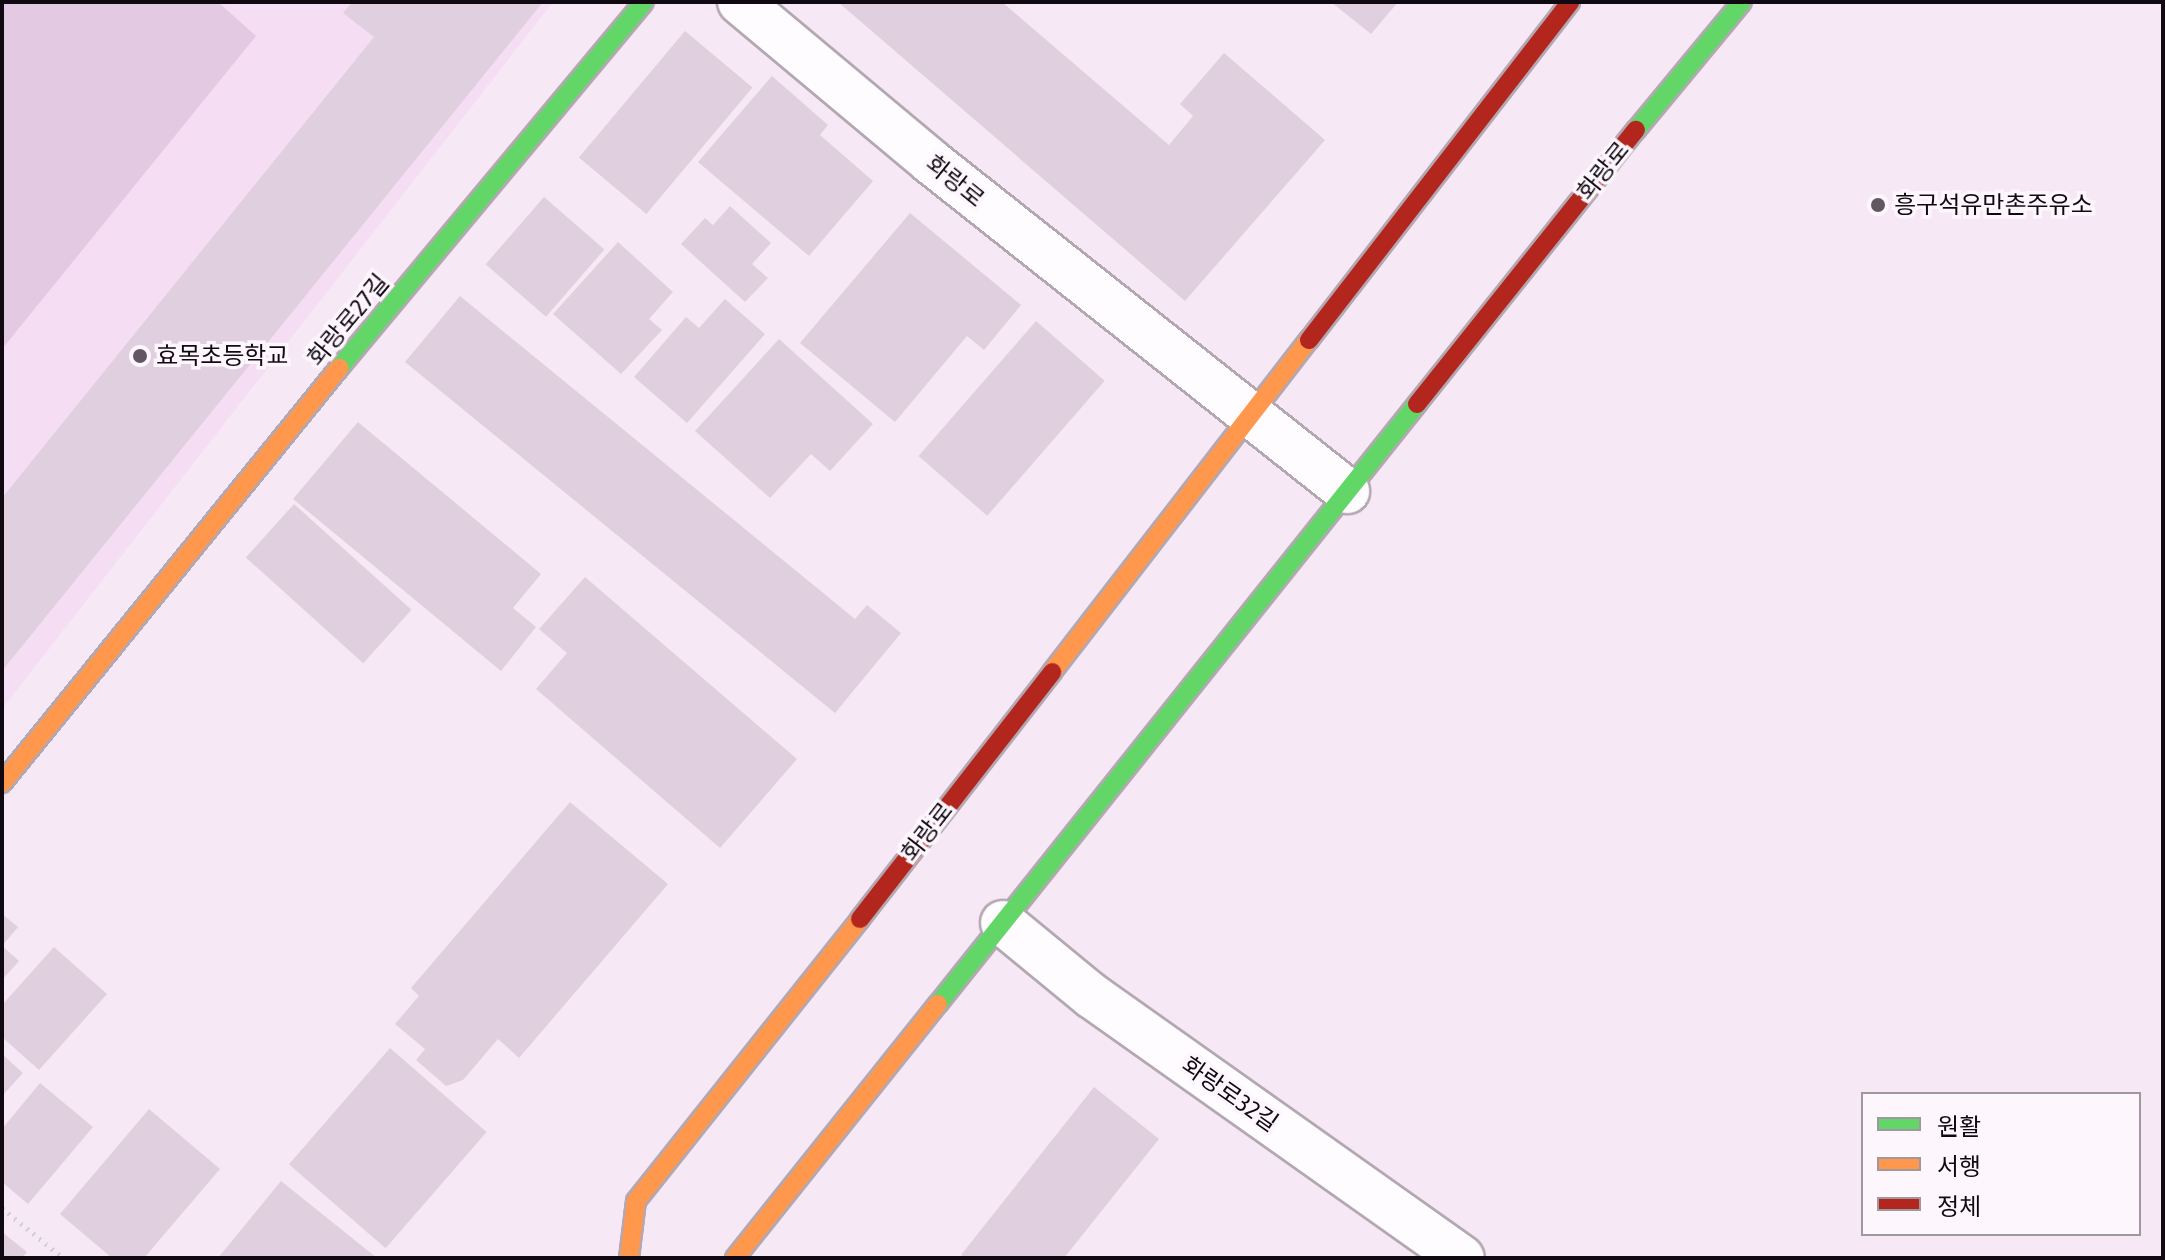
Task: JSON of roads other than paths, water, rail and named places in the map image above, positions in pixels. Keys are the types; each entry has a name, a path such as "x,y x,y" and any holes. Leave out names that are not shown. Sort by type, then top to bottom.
{"main road":[{"name":"화랑로27길","path":"2,783 346,359 644,2"},
{"name":"화랑로","path":"629,1258 636,1201 932,828 1570,2"},
{"name":"화랑로","path":"735,1258 1742,2"}],"street":[{"name":"화랑로","path":"740,2 942,171 1347,491"},
{"name":"화랑로32길","path":"1003,923 1092,996 1462,1258"}],"place":[{"name":"흥구석유만촌주유소","path":"1878,205"},
{"name":"효목초등학교","path":"140,356"}]}
